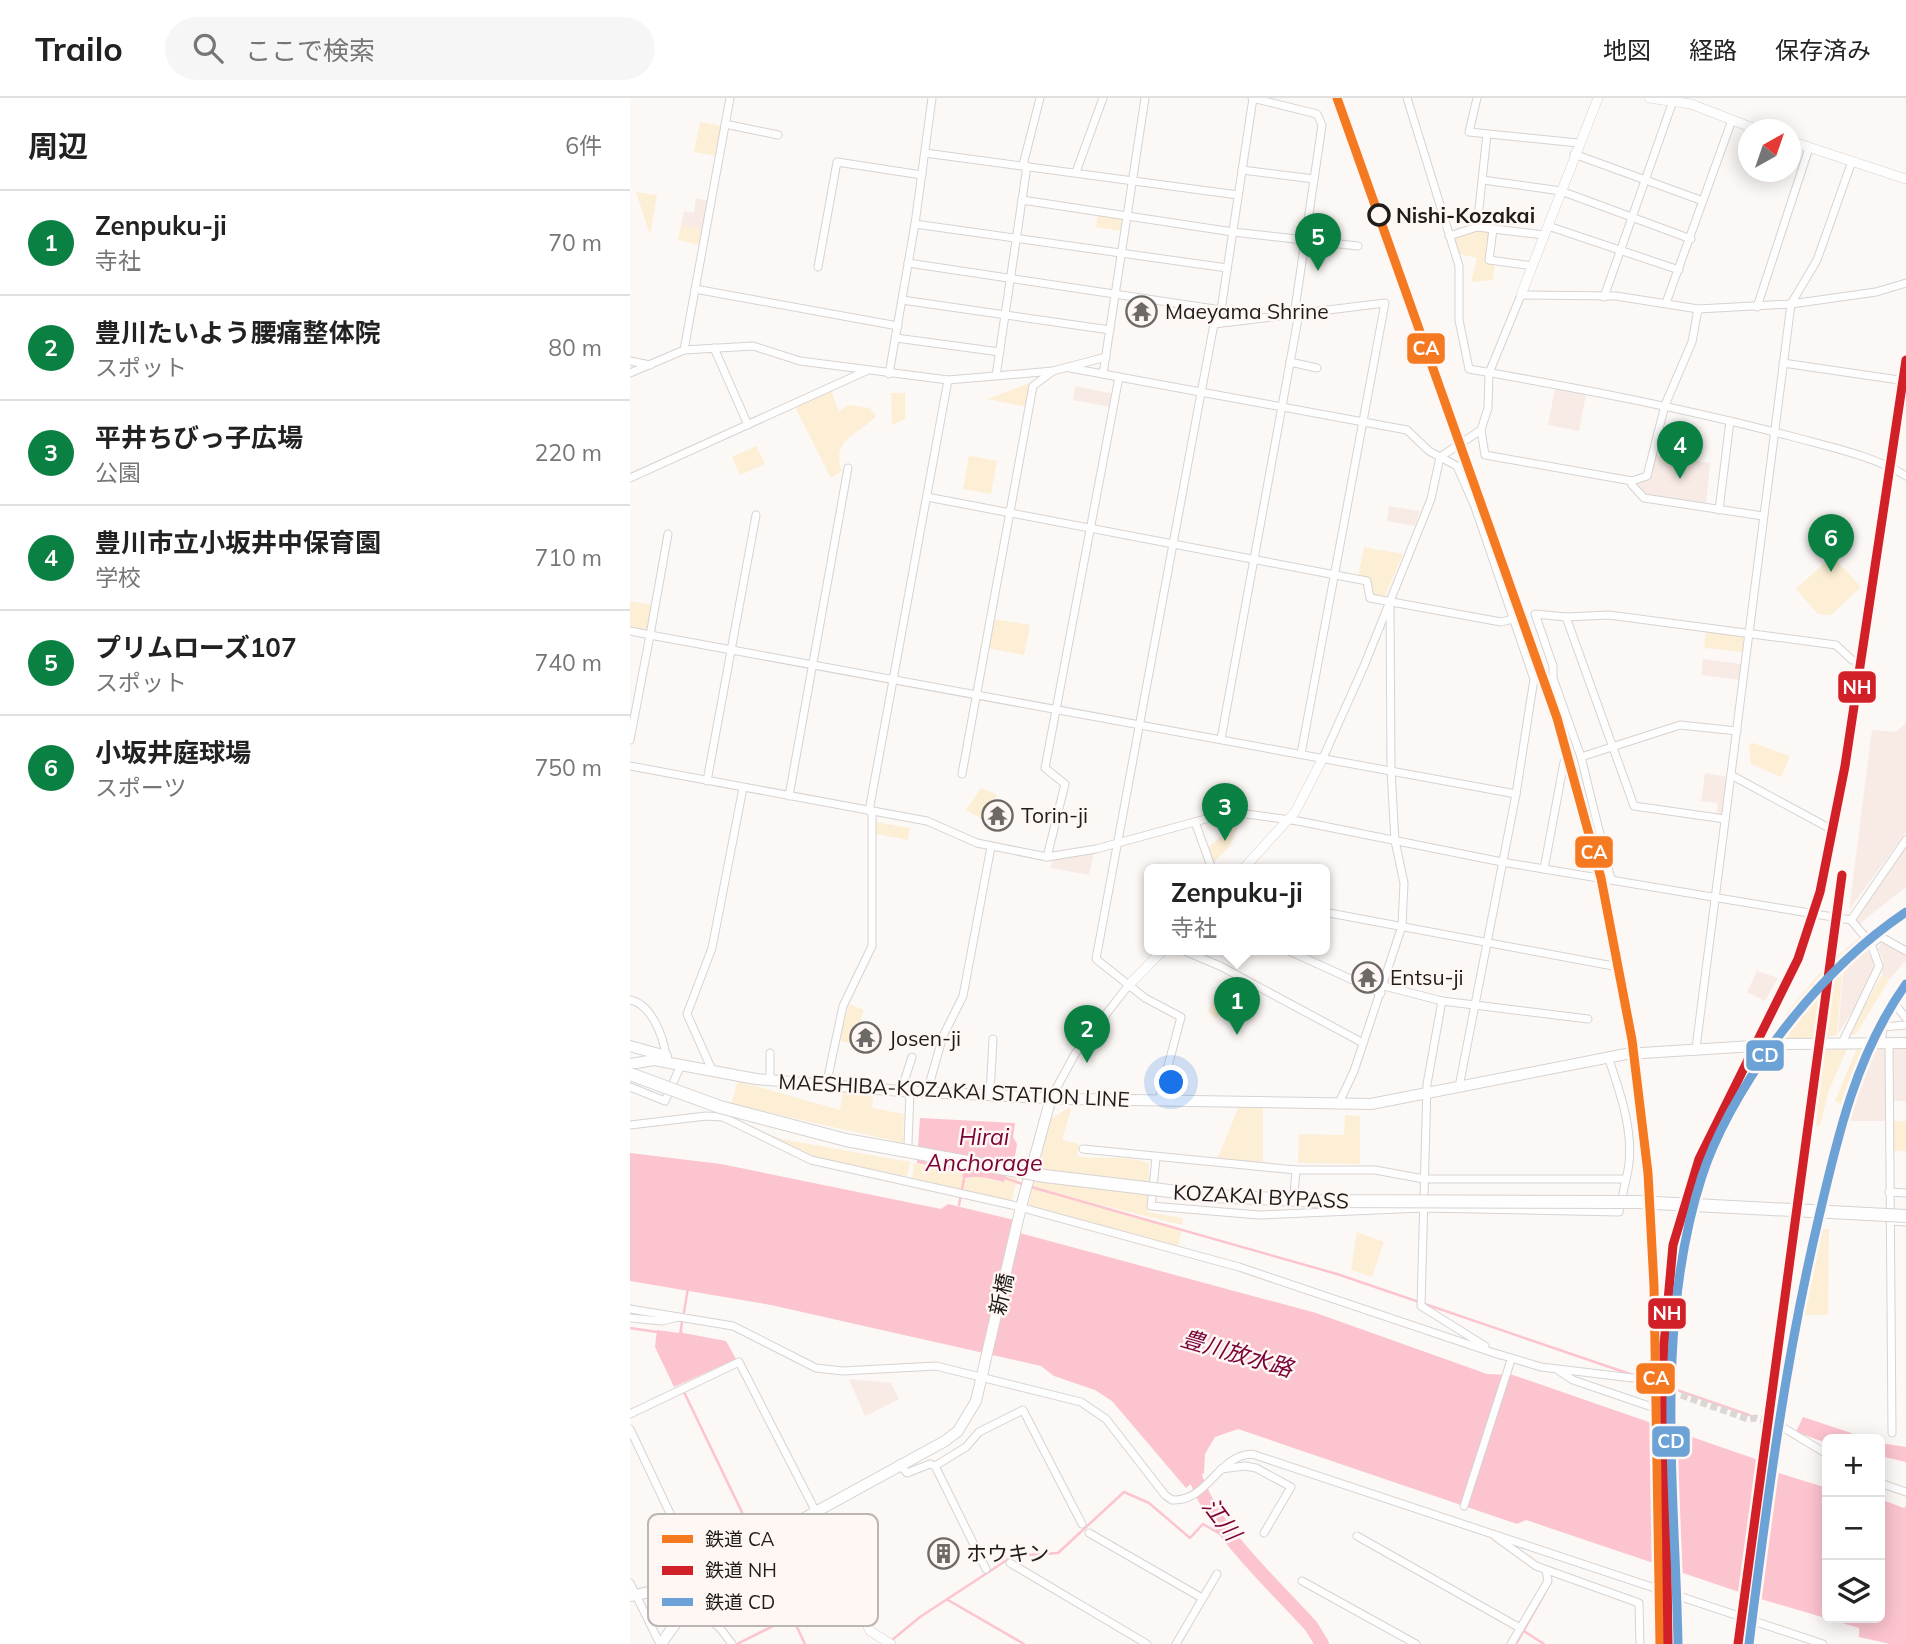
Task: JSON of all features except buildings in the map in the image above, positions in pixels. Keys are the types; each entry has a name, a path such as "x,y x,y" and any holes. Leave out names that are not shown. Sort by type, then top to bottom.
{"highway":[{"name":"KOZAKAI BYPASS","path":"630,1074 720,1107 846,1140 1045,1176 1211,1196 1320,1201 1637,1202 1906,1216"}],"main road":[{"name":"MAESHIBA-KOZAKAI STATION LINE","path":"630,1064 654,1060 769,1081 906,1091 1051,1098 1338,1105 1371,1104 1608,1057 1696,1048 1906,1043"},
{"name":"MAESHIBA-KOZAKAI STATION LINE","path":"630,1045 712,1070"},
{"name":"新橋","path":"808,1514 958,1431 976,1401 1020,1209 1051,1098"},
{"name":"新橋","path":"661,1644 674,1626"}],"street":[{"path":"684,350 730,98"},
{"path":"889,374 915,224 932,98"},
{"path":"996,376 1017,240 1025,166 1040,98"},
{"path":"1076,172 1103,98"},
{"path":"1103,374 1145,98"},
{"path":"1159,1100 1181,1017 1128,986 1096,959 1214,324 1221,310 1253,98 1317,114 1322,125 1290,362 1221,739"},
{"path":"1408,98 1459,266 1459,320 1469,369 1665,405 1775,432 1881,463 1906,476"},
{"path":"1477,98 1469,132 1578,143"},
{"path":"1598,98 1489,373 1488,408 1481,430 1485,455 1632,481 1647,476 1665,405 1692,342 1698,309"},
{"path":"1648,98 1691,104 1738,122"},
{"path":"1604,297 1673,101"},
{"path":"1666,303 1732,120"},
{"path":"725,124 778,135"},
{"path":"1477,227 1487,134"},
{"path":"1801,145 1906,179"},
{"path":"1757,307 1809,148"},
{"path":"925,153 1238,195"},
{"path":"1574,154 1703,201"},
{"path":"818,267 837,162 922,175"},
{"path":"1696,1048 1791,303 1817,260 1851,163"},
{"path":"1242,170 1314,179"},
{"path":"1483,180 1561,191 1691,239"},
{"path":"1022,200 1233,232 1359,246"},
{"path":"915,224 1227,268"},
{"path":"1449,236 1477,227 1546,230 1621,248 1679,270"},
{"path":"1493,229 1489,260 1533,266"},
{"path":"908,263 1221,310"},
{"path":"1521,295 1604,297 1698,309 1791,303 1876,292 1906,283"},
{"path":"695,289 898,326"},
{"path":"902,300 1110,330"},
{"path":"1214,324 1385,303 1301,754"},
{"path":"896,338 1000,352"},
{"path":"630,373 684,350 753,346 800,361 948,380 1053,371 1106,357"},
{"path":"714,348 748,425"},
{"path":"630,361 651,365"},
{"path":"1290,362 1317,368"},
{"path":"1783,363 1906,381"},
{"path":"1066,367 1407,430 1440,457 1457,466 1475,507 1534,679 1516,794 1459,1087"},
{"path":"630,478 867,371"},
{"path":"962,774 1032,386 1053,371"},
{"path":"1046,857 1065,784 1045,768 1059,708 1119,377"},
{"path":"826,1086 843,1006 872,946 871,811 948,380"},
{"path":"1718,510 1730,421"},
{"path":"1247,864 1288,821 1323,758 1431,499 1440,457 1481,430"},
{"path":"789,796 848,468"},
{"path":"1632,481 1632,485 1644,498 1763,516"},
{"path":"926,498 1369,581 1369,597 1390,602 1501,622 1513,619"},
{"path":"707,781 756,515"},
{"path":"630,740 668,534"},
{"path":"1338,1105 1383,990 1402,926 1404,883 1395,841 1391,771 1390,602"},
{"path":"1611,879 1581,757 1553,678 1553,666 1535,614 1566,617 1609,615 1836,645 1852,660"},
{"path":"1566,617 1634,806 1726,819"},
{"path":"630,631 1516,794"},
{"path":"1581,757 1680,725 1737,731"},
{"path":"1544,869 1564,762"},
{"path":"630,765 935,824 991,847 1046,857 1118,843 1239,813 1502,862 1851,920 1871,944 1878,960 1879,972 1846,1029 1842,1043"},
{"path":"1731,775 1829,828"},
{"path":"712,1070 687,1014 712,948 743,788"},
{"path":"1195,822 1210,864"},
{"path":"1851,920 1906,840"},
{"path":"927,1092 943,1036 963,996 991,847"},
{"path":"1330,913 1612,965"},
{"path":"1871,944 1881,937 1906,951"},
{"path":"1051,1098 1074,1054 1128,986 1158,955"},
{"path":"1194,955 1220,966 1363,1043"},
{"path":"1299,955 1383,990 1473,1006 1588,1019"},
{"path":"1892,1433 1891,1221 1881,1043 1885,1015 1906,983"},
{"path":"630,1000 641,1003 649,1010 666,1056"},
{"path":"1442,1001 1427,1094 1421,1306 1510,1361 1641,1380"},
{"path":"1893,1002 1906,1018"},
{"path":"1883,1027 1906,1025"},
{"path":"990,1094 993,1039"},
{"path":"1822,1202 1850,1097 1881,1043"},
{"path":"769,1081 770,1053"},
{"path":"908,1144 906,1091 912,1057"},
{"path":"1156,1158 1151,1206 1208,1213 1283,1215 1423,1208 1619,1212 1629,1163 1624,1107 1608,1057"},
{"path":"630,1087 665,1101 681,1065"},
{"path":"630,1125 706,1116 723,1117 811,1160 1020,1209 1239,1266 1500,1354"},
{"path":"1083,1149 1296,1170 1375,1170 1424,1179 1626,1179"},
{"path":"1294,1194 1296,1170"},
{"path":"1889,1192 1906,1193"},
{"path":"1891,1221 1906,1222"},
{"path":"630,1309 733,1326 816,1368 843,1371 936,1366 981,1375 1081,1402 1094,1408 1165,1495 1172,1500 1189,1497 1209,1483 1232,1457 1252,1454 1824,1644"},
{"path":"630,1318 662,1321 681,1316"},
{"path":"1464,1506 1510,1361"},
{"path":"630,1414 739,1362 817,1514"},
{"path":"1556,1369 1573,1380 1649,1406"},
{"path":"935,1466 966,1447 979,1432 1023,1410 1082,1524"},
{"path":"1779,1425 1822,1451"},
{"path":"630,1429 670,1514"},
{"path":"899,1464 907,1473 930,1464 935,1466 986,1569"},
{"path":"1221,1469 1245,1465 1256,1468 1291,1488 1264,1533"},
{"path":"1885,1485 1906,1492"},
{"path":"1089,1533 1202,1598"},
{"path":"1489,1533 1546,1570 1639,1603 1640,1644"},
{"path":"1357,1536 1520,1628"},
{"path":"1010,1563 1147,1644"},
{"path":"1511,1644 1548,1581 1546,1570"},
{"path":"1176,1644 1217,1574"},
{"path":"1302,1581 1416,1644"},
{"path":"632,1591 648,1620"},
{"path":"651,1626 661,1644"},
{"path":"718,1626 733,1644"},
{"path":"867,1626 877,1641 891,1644"}],"shaded area":[{"path":"700,122 722,126 717,156 694,152"},
{"path":"636,192 657,195 650,235"},
{"path":"696,198 709,201 704,230 681,226 684,211 694,213"},
{"path":"1098,213 1123,220 1122,231 1096,227"},
{"path":"681,226 704,230 701,245 678,240"},
{"path":"1476,230 1490,233 1486,262 1495,263 1493,280 1471,282 1477,258 1459,254 1454,238"},
{"path":"1033,382 1027,407 987,399"},
{"path":"1075,386 1114,394 1111,407 1073,400"},
{"path":"1555,388 1586,394 1579,431 1548,425"},
{"path":"831,390 839,412 848,405 870,408 876,416 843,445 839,460 842,471 831,478 795,407"},
{"path":"891,393 905,393 905,419 892,425"},
{"path":"756,446 765,464 740,475 732,457"},
{"path":"1656,455 1710,463 1706,505 1646,496 1636,487 1637,481 1650,480"},
{"path":"969,456 997,461 991,494 963,489"},
{"path":"1389,506 1420,511 1415,526 1387,521"},
{"path":"1364,547 1403,554 1384,599 1372,597 1370,581 1358,577"},
{"path":"1832,556 1861,587 1831,615 1818,614 1796,589"},
{"path":"630,601 653,605 647,633 630,630"},
{"path":"993,619 1030,625 1024,655 987,648"},
{"path":"1706,630 1745,635 1743,652 1704,648"},
{"path":"1703,659 1742,664 1740,680 1701,675"},
{"path":"1906,723 1906,832 1849,910 1872,730 1896,732"},
{"path":"1749,744 1790,756 1781,777 1751,764"},
{"path":"1705,773 1728,777 1723,817 1716,816 1718,803 1701,801"},
{"path":"981,788 997,795 982,819 966,810"},
{"path":"1242,816 1230,846 1212,864 1206,849 1224,835 1224,817"},
{"path":"876,822 910,828 908,840 876,834"},
{"path":"1906,845 1906,887 1859,924 1856,914"},
{"path":"1094,852 1089,875 1051,868 1052,860"},
{"path":"1859,938 1873,959 1874,969 1866,989 1838,1034 1845,949"},
{"path":"1883,940 1906,954 1906,960 1889,980 1882,975 1883,960 1878,949"},
{"path":"1844,950 1837,1035 1823,1038 1833,960"},
{"path":"1824,968 1813,1038 1771,1040 1788,1011"},
{"path":"1757,971 1778,978 1765,1001 1747,992"},
{"path":"1882,975 1889,980 1856,1034 1848,1036"},
{"path":"1233,976 1239,979 1227,1007 1223,1005 1217,1019 1208,1012 1215,996 1223,1000"},
{"path":"849,1004 864,1010 852,1044 839,1040"},
{"path":"1881,1045 1886,1051 1885,1121 1844,1121 1872,1048"},
{"path":"1898,1045 1906,1045 1906,1101 1892,1101 1892,1052"},
{"path":"1824,1046 1848,1047 1829,1090 1820,1126 1816,1125"},
{"path":"1857,1048 1868,1048 1844,1106 1835,1101"},
{"path":"738,1081 840,1110 843,1091 873,1093 872,1108 904,1114 903,1143 731,1104"},
{"path":"1239,1106 1263,1107 1263,1162 1217,1160"},
{"path":"1068,1108 1071,1109 1062,1140 1079,1144 1077,1156 1130,1159 1149,1163 1148,1212 1183,1218 1182,1225 1040,1190 1182,1229 1178,1246 1028,1206 1051,1119"},
{"path":"1345,1115 1360,1116 1360,1164 1298,1163 1299,1134 1344,1135"},
{"path":"1892,1121 1906,1121 1906,1151 1892,1151"},
{"path":"744,1124 781,1139 910,1162 907,1176 822,1160"},
{"path":"914,1163 962,1172 966,1180 974,1175 1004,1182 1006,1174 1018,1177 1011,1202 912,1180"},
{"path":"1821,1229 1829,1229 1828,1315 1805,1315"},
{"path":"1357,1232 1384,1242 1372,1277 1351,1270"},
{"path":"849,1379 891,1383 899,1399 865,1416"}],"water":[{"name":"Hirai Anchorage","path":"920,1118 1015,1123 1013,1137 1017,1144 1014,1162 1010,1162 1004,1182 977,1177 963,1179 962,1172 917,1163"},
{"name":"豊川放水路","path":"630,1153 721,1164 941,1209 948,1204 1014,1220 1012,1231 1316,1313 1487,1374 1513,1375 1767,1463 1772,1471 1822,1486 1822,1617 1754,1597 1526,1520 1517,1524 1238,1429 1215,1437 1205,1454 1204,1473 1186,1488 1112,1401 1095,1390 1054,1376 1041,1366 771,1305 630,1281"},
{"path":"680,1328 683,1333 726,1341 736,1359 674,1387 655,1347 657,1330 679,1333"},
{"path":"1803,1417 1854,1434 1822,1434 1822,1441 1796,1432"},
{"path":"1885,1444 1906,1447 1906,1462 1885,1457"},
{"path":"1885,1501 1904,1508 1906,1506 1906,1644 1890,1644 1859,1637 1859,1628 1842,1623 1885,1623"}],"waterway":[{"path":"1005,1178 1025,1185"},
{"path":"959,1205 964,1179"},
{"path":"1031,1187 1337,1274 1633,1375"},
{"path":"684,1312 688,1288"},
{"path":"681,1330 682,1321"},
{"path":"630,1328 657,1332"},
{"path":"1642,1378 1749,1415"},
{"path":"684,1392 743,1514"},
{"name":"江川","path":"1191,1463 1210,1509 1225,1530 1258,1570 1311,1626 1322,1644"},
{"path":"892,1640 920,1617 1013,1556 1058,1553 1124,1492 1149,1503 1190,1538 1203,1524 1239,1545"},
{"path":"1516,1644 1545,1593"},
{"path":"948,1600 1024,1644"},
{"path":"737,1644 773,1626"},
{"path":"797,1626 805,1644"},
{"path":"1524,1631 1544,1644"}],"tunnel":[{"path":"1681,1395 1748,1419 1756,1418 1779,1425"}],"rail line":[{"name":"CA","path":"1337,98 1557,718 1601,878 1632,1040 1648,1173 1654,1286 1660,1644"},
{"name":"NH","path":"1668,1644 1664,1345 1673,1245 1699,1159 1798,959 1820,892 1845,766 1906,360"},
{"name":"NH","path":"1738,1644 1842,875"},
{"name":"CD","path":"1678,1644 1672,1467 1673,1349 1687,1232 1702,1176 1716,1140 1743,1089 1789,1023 1851,955 1906,912"},
{"name":"CD","path":"1749,1644 1786,1379 1825,1190 1841,1128 1861,1068 1874,1039 1906,984"}],"place":[{"name":"Nishi-Kozakai","path":"1379,215"},
{"name":"プリムローズ107","path":"1318,271"},
{"name":"Maeyama Shrine","path":"1142,311"},
{"name":"豊川市立小坂井中保育園","path":"1680,479"},
{"name":"小坂井庭球場","path":"1831,572"},
{"name":"Torin-ji","path":"998,815"},
{"name":"平井ちびっ子広場","path":"1225,841"},
{"name":"Entsu-ji","path":"1367,977"},
{"name":"Zenpuku-ji","path":"1237,1035"},
{"name":"Josen-ji","path":"866,1038"},
{"name":"豊川たいよう腰痛整体院","path":"1087,1063"},
{"name":"ホウキン","path":"943,1553"}]}
